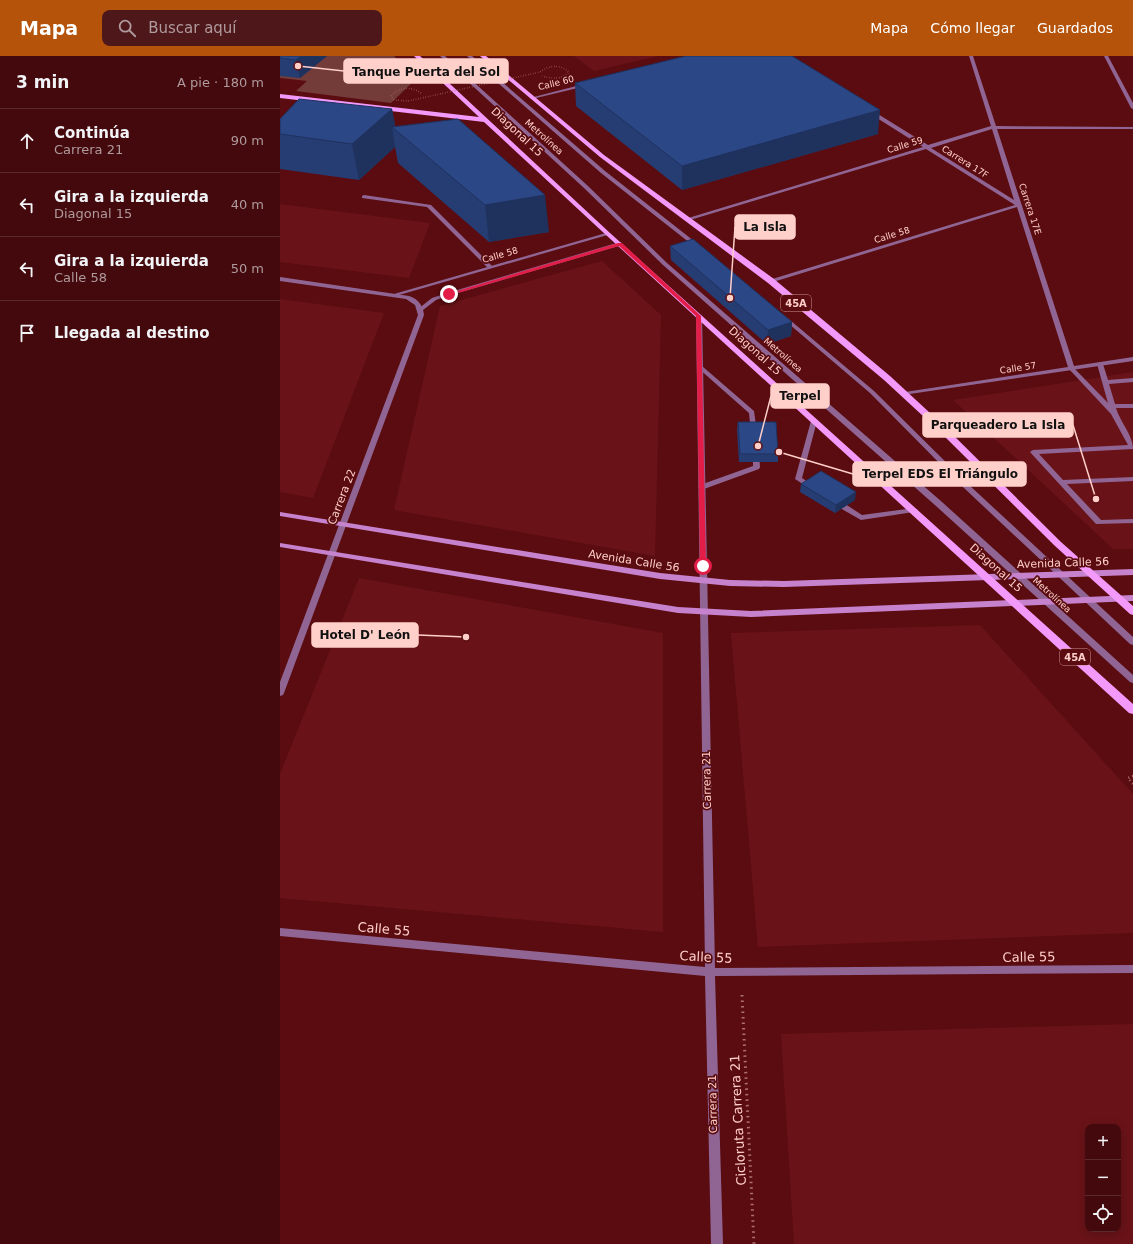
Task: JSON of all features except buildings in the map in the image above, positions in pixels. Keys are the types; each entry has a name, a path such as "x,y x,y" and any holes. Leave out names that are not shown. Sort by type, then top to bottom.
{"main road":[{"name":"Diagonal 15","path":"417,56 608,234 987,576 1133,710"},
{"name":"45A","path":"483,56 612,164 771,281 905,394 940,427 1030,518 1133,612"},
{"path":"280,96 486,120"},
{"name":"Avenida Calle 56","path":"280,514 703,582 784,584 1133,572"},
{"path":"280,545 638,604 704,612 751,614 1133,598"}],"street":[{"name":"Metrolínea","path":"442,56 586,187 665,264 939,504 1133,680"},
{"name":"Metrolínea","path":"469,56 602,172 702,250"},
{"name":"Carrera 17E","path":"971,56 1071,368"},
{"path":"1106,56 1133,108"},
{"name":"Calle 60","path":"532,98 592,83"},
{"name":"Carrera 17F","path":"866,110 1019,205"},
{"name":"Calle 59","path":"688,219 994,127 1133,128"},
{"path":"364,197 429,206 490,268"},
{"name":"Calle 58","path":"771,281 1019,205"},
{"name":"Calle 58","path":"397,294 608,234"},
{"path":"421,309 434,299 449,294 620,244"},
{"name":"Calle 58","path":"280,279 397,294 416,300 421,309"},
{"name":"Carrera 22","path":"280,693 421,315 421,309"},
{"name":"Metrolínea","path":"780,314 872,392 966,486 1133,642"},
{"name":"Carrera 21","path":"699,316 710,972 717,1244"},
{"name":"Calle 57","path":"905,394 1133,359"},
{"path":"1100,364 1116,415 1132,447 1033,452 1099,522 1133,521"},
{"path":"700,367 752,412 757,467 702,487"},
{"path":"1071,368 1116,415"},
{"path":"1105,382 1133,380"},
{"path":"1113,406 1133,406"},
{"path":"814,421 798,479 862,518 914,510"},
{"path":"1061,482 1133,479"},
{"name":"Calle 55","path":"280,932 710,972 1133,969"}],"path":[{"path":"421,93 416,90 406,88 395,92 391,96 394,100 408,101 420,97 540,72 544,68 553,66 562,67 569,72 558,78 542,76"},
{"path":"1133,776 1128,778 1133,784"},
{"name":"Cicloruta Carrera 21","path":"742,994 754,1244"}],"shaded area":[{"path":"280,56 394,56 417,78 391,103 296,91 307,81 280,78"},
{"path":"574,56 658,56 594,71"},
{"path":"280,204 430,223 409,278 280,262"},
{"path":"602,261 661,315 655,556 394,510 440,306"},
{"path":"280,299 384,313 313,498 280,492"},
{"path":"1133,372 1133,549 1113,549 953,400"},
{"path":"359,578 663,633 663,932 280,898 280,774"},
{"path":"980,625 1133,794 1133,933 758,947 731,633"},
{"path":"1133,1024 1133,1244 794,1244 781,1034"}],"place":[{"name":"Tanque Puerta del Sol","path":"298,66"},
{"name":"La Isla","path":"730,298"},
{"name":"Terpel","path":"758,446"},
{"name":"Terpel EDS El Triángulo","path":"779,452"},
{"name":"Parqueadero La Isla","path":"1096,499"},
{"name":"Hotel D' León","path":"466,637"}],"route":[{"path":"449,294 620,244 699,316 703,566"}]}
